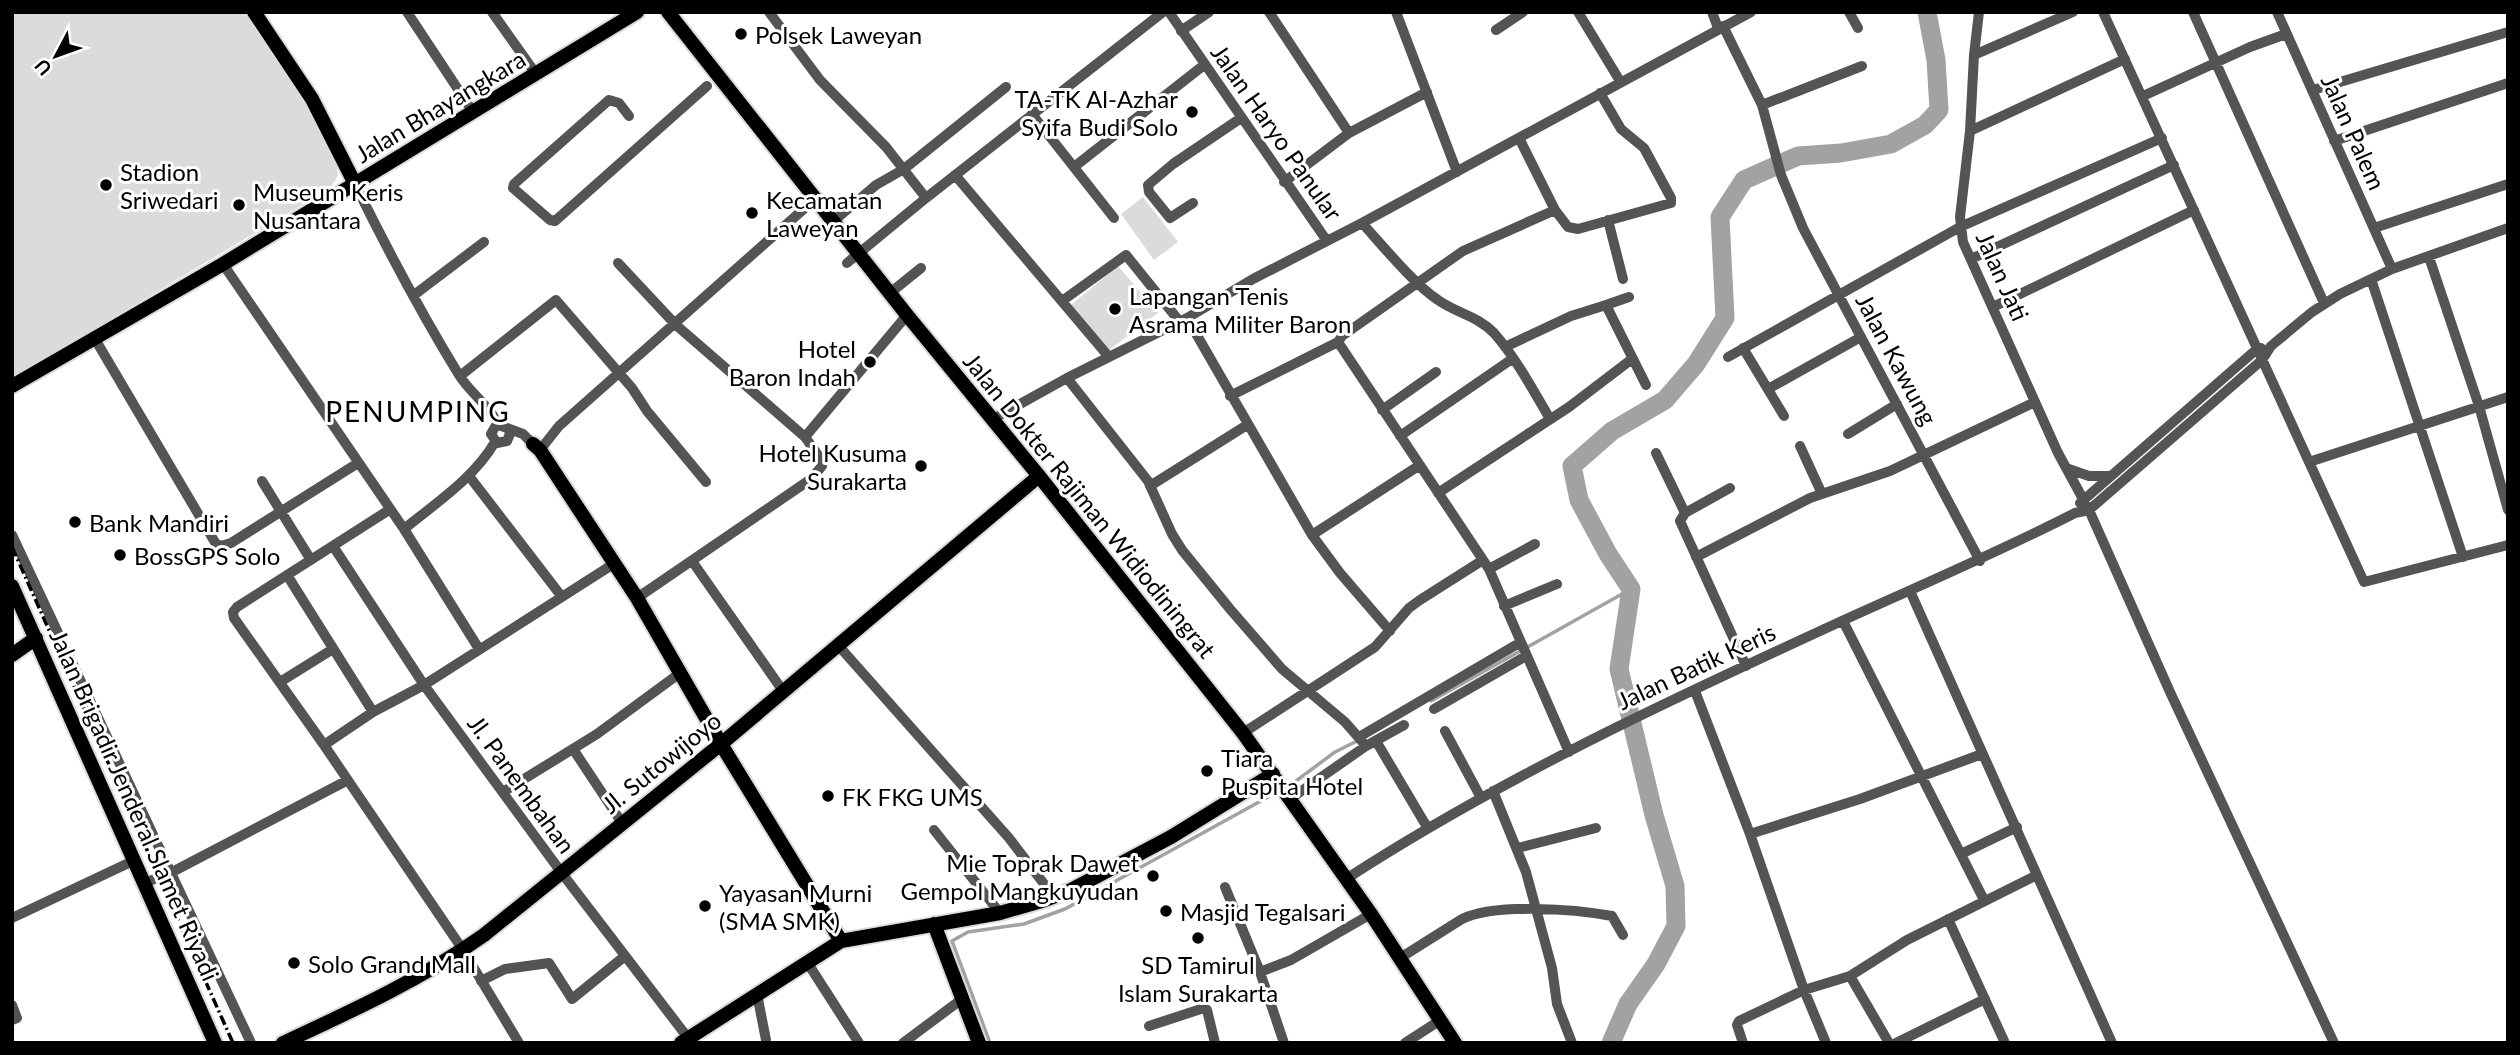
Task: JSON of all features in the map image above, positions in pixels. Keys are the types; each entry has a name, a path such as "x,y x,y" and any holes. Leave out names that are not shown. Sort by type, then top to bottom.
{"main road":[{"path":"254,12 312,100 355,184"},
{"name":"Jalan Bhayangkara","path":"12,386 223,264 637,12"},
{"name":"Jalan Dokter Rajiman Widiodiningrat","path":"668,12 816,199 828,226 859,253 1243,733 1346,878 1455,1043"},
{"path":"537,447 637,598 721,744 841,941"},
{"name":"Jl. Sutowijoyo","path":"284,1043 389,991 463,950 721,744 1039,476"},
{"name":"Jalan Brigadir Jenderal Slamet Riyadi","path":"12,586 215,1043"},
{"path":"12,655 36,638"},
{"path":"685,1041 841,941 1000,913 1054,897 1171,837 1273,774"},
{"path":"934,924 979,1043"}],"street":[{"path":"407,12 473,112"},
{"path":"492,12 536,74"},
{"path":"769,12 820,80 904,169 926,198"},
{"path":"847,263 955,174 1163,12"},
{"name":"Jalan Haryo Panular","path":"1169,12 1327,241"},
{"path":"1181,31 1209,12"},
{"path":"1269,12 1349,133"},
{"path":"1396,12 1457,172"},
{"path":"1496,30 1523,12"},
{"path":"1578,12 1620,81"},
{"name":"Jalan Kawung","path":"1713,12 1762,105 1793,208 1980,561"},
{"path":"993,418 1067,377 1183,320 1254,279 1751,12"},
{"path":"1849,12 1858,28"},
{"name":"Jalan Jati","path":"1979,12 1973,55 1970,131 1963,175 1960,228 1963,242 2334,1043"},
{"path":"1973,55 2073,12"},
{"path":"2103,12 2364,582 2508,545"},
{"path":"2193,12 2324,303"},
{"name":"Jalan Palem","path":"2277,12 2392,269"},
{"path":"2313,90 2508,32"},
{"path":"2143,96 2286,34"},
{"path":"1970,131 2125,59"},
{"path":"1074,167 1205,65"},
{"path":"1762,105 1861,66"},
{"path":"2334,141 2508,83"},
{"path":"629,116 619,103 609,100 513,188 550,220 555,221 707,86"},
{"path":"828,226 881,181 904,169 1006,87"},
{"path":"1284,182 1349,133 1427,92"},
{"path":"1519,138 1555,210 1564,224 1573,229 1673,202 1644,148 1621,130 1600,93"},
{"path":"1032,114 1114,218"},
{"path":"1193,203 1170,218 1149,192 1148,185 1241,118"},
{"path":"1728,357 1960,228 2162,138"},
{"path":"1971,259 2174,165"},
{"path":"955,174 1109,357"},
{"path":"355,184 390,256 460,376 502,430"},
{"path":"2374,228 2508,184"},
{"path":"404,529 468,476 495,442 492,437 502,430 523,434 537,447 816,199"},
{"path":"1230,396 1338,342 1342,336 1418,281 1480,242 1507,233 1555,210"},
{"path":"1993,307 2194,210"},
{"path":"1608,220 1623,279"},
{"path":"1362,223 1438,300 1483,323 1505,347 1550,419"},
{"path":"2088,510 2262,360 2271,346 2324,303 2392,269 2508,228"},
{"path":"414,295 484,242"},
{"path":"1062,301 1126,255 1183,320 1312,535 1340,573 1390,631"},
{"path":"2429,257 2479,406 2508,510"},
{"path":"618,263 676,325 805,437 820,458 822,466 811,480 637,598"},
{"path":"223,264 404,529 479,649"},
{"path":"890,293 921,268"},
{"path":"2371,279 2463,557"},
{"path":"1505,347 1571,316 1629,297"},
{"path":"460,376 556,300 619,373 706,482"},
{"path":"1606,305 1646,385"},
{"path":"805,437 907,315"},
{"path":"1768,389 1861,337"},
{"path":"96,339 213,540 221,546 231,543 358,463"},
{"path":"1338,342 1486,565 1569,752"},
{"path":"2075,513 2082,500 2257,349 2271,346"},
{"path":"1743,348 1784,416"},
{"path":"1400,436 1512,359"},
{"path":"1438,492 1550,419 1632,359"},
{"path":"1382,410 1437,372"},
{"path":"1067,377 1150,486 1182,550 1265,652 1362,741 1376,741 1404,725"},
{"path":"2309,462 2508,397"},
{"path":"2200,398 2208,407"},
{"path":"1696,557 1822,494 1874,477 2035,402"},
{"path":"1848,434 1897,404"},
{"path":"1150,486 1247,425"},
{"path":"2152,439 2161,449"},
{"path":"1800,446 1822,494"},
{"path":"1656,453 1685,513"},
{"path":"1312,535 1420,465"},
{"path":"2066,468 2089,476 2109,476"},
{"path":"468,476 562,597"},
{"path":"262,481 311,561"},
{"path":"1730,488 1685,513 1680,518 1680,523 1746,666"},
{"path":"389,510 237,607 233,612 234,618 463,950 519,1043"},
{"name":"Jalan Batik Keris","path":"1346,878 1427,827 1620,725 1843,621 1980,561 2075,513 2088,510"},
{"path":"12,535 251,1043"},
{"path":"1243,733 1375,647 1420,600 1486,565 1535,544"},
{"name":"Jl. Panembahan","path":"333,546 424,685 685,1041"},
{"path":"692,561 783,691"},
{"path":"324,745 373,712 424,685 615,563"},
{"path":"287,575 373,712"},
{"path":"1504,606 1557,584"},
{"path":"1910,591 2112,1043"},
{"path":"1843,621 1984,900"},
{"path":"837,645 1009,838 1054,897"},
{"path":"1434,709 1524,648"},
{"path":"1290,799 1362,741 1524,648"},
{"path":"280,682 333,649"},
{"path":"503,792 612,724 680,673"},
{"path":"1695,691 1750,834 1804,990 1826,1043"},
{"path":"1445,731 1481,797"},
{"path":"1376,741 1427,827"},
{"path":"573,749 622,823"},
{"path":"1750,834 1982,754"},
{"path":"145,883 170,873 348,780"},
{"path":"1493,791 1518,848 1552,968 1557,1004 1572,1043"},
{"path":"1961,854 2017,827"},
{"path":"1518,848 1596,828"},
{"path":"934,830 1000,913"},
{"path":"12,918 135,860"},
{"path":"1743,1043 1738,1022 1804,990 1850,976 1907,940 2037,875"},
{"path":"1225,887 1284,1043"},
{"path":"1400,958 1472,914 1491,911 1570,909 1612,916 1623,935"},
{"path":"1259,972 1297,957 1371,915"},
{"path":"1948,919 2005,1043"},
{"path":"481,981 505,970 549,963 572,999 625,956"},
{"path":"807,962 859,1043"},
{"path":"1850,976 1889,1043"},
{"path":"757,995 766,1040"},
{"path":"903,1043 962,999"},
{"path":"1896,1043 1985,999"},
{"path":"12,1005 17,1018 12,1020"},
{"path":"1149,1026 1204,1008 1215,1043"},
{"path":"1405,1043 1439,1021"}],"shaded area":[{"path":"12,12 246,12 300,91 337,163 338,176 330,188 12,378"},
{"path":"1143,197 1178,242 1154,260 1121,214"},
{"name":"Lapangan Tenis Asrama Militer Baron","path":"1118,266 1158,313 1108,351 1071,305"}],"waterway":[{"path":"1611,1043 1628,1004 1656,964 1676,926 1675,886 1654,815 1619,669 1631,589 1608,554 1579,500 1572,466 1612,431 1665,400 1696,364 1725,318 1720,217 1744,180 1798,156 1841,153 1891,144 1925,125 1939,110 1936,60 1927,12"},
{"path":"1431,701 1631,589"},
{"path":"1296,781 1335,752 1357,741"},
{"path":"990,1043 952,941 968,932 1024,924 1065,909 1268,797"}],"railway":[{"path":"12,547 233,1043"}],"place":[{"name":"Polsek Laweyan","path":"741,34"},
{"name":"TA-TK Al-Azhar Syifa Budi Solo","path":"1192,112"},
{"name":"Stadion Sriwedari","path":"106,185"},
{"name":"Museum Keris Nusantara","path":"239,205"},
{"name":"Kecamatan Laweyan","path":"752,213"},
{"name":"Lapangan Tenis Asrama Militer Baron","path":"1115,309"},
{"name":"Hotel Baron Indah","path":"870,362"},
{"name":"Hotel Kusuma Surakarta","path":"921,466"},
{"name":"Bank Mandiri","path":"75,522"},
{"name":"BossGPS Solo","path":"120,555"},
{"name":"Tiara Puspita Hotel","path":"1207,771"},
{"name":"FK FKG UMS","path":"828,796"},
{"name":"Mie Toprak Dawet Gempol Mangkuyudan","path":"1153,876"},
{"name":"Yayasan Murni (SMA SMK)","path":"705,906"},
{"name":"Masjid Tegalsari","path":"1166,911"},
{"name":"SD Tamirul Islam Surakarta","path":"1198,938"},
{"name":"Solo Grand Mall","path":"294,963"}],"district":[{"name":"PENUMPING","path":"418,411"}]}
